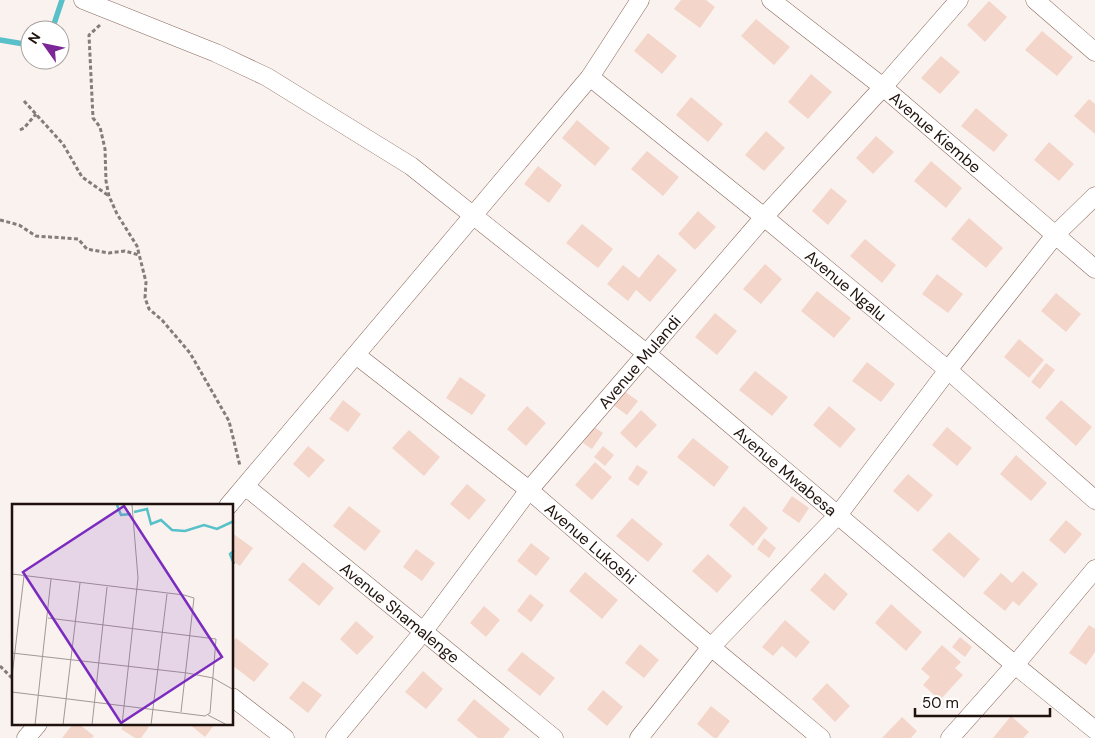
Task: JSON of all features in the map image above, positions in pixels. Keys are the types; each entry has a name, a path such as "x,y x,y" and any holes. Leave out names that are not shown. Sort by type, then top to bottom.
{"street":[{"name":"Avenue Mwabesa","path":"83,0 216,53 267,77 411,166 646,353 1095,730"},
{"path":"230,504 590,77 640,0"},
{"name":"Avenue Kiembe","path":"771,0 883,87 1095,269"},
{"name":"Avenue Mulandi","path":"335,738 423,632 529,490 764,218 959,0"},
{"path":"1035,0 1095,52"},
{"name":"Avenue Ngalu","path":"590,77 948,370 1095,500"},
{"path":"639,738 711,647 838,515 948,370 1056,234 1095,196"},
{"name":"Avenue Lukoshi","path":"356,355 529,490 711,647 822,738"},
{"name":"Avenue Shamalenge","path":"246,486 554,738"},
{"path":"950,738 1095,568"},
{"path":"234,699 285,738"},
{"path":"26,738 36,726"}],"path":[{"path":"113,13 89,35 94,118 100,127 105,149 106,181 109,196 117,214 137,246 146,282 145,298 150,309 190,353 229,421 246,486"},
{"path":"24,101 63,144 82,177 109,196"},
{"path":"20,130 36,114"},
{"path":"0,220 19,225 36,236 78,239 87,248 92,250 109,253 125,250 140,255"},
{"path":"0,666 12,678"}],"building":[{"path":"681,0 706,0 715,7 700,28 674,9"},
{"path":"989,1 1007,17 985,42 967,25"},
{"path":"756,19 790,47 774,65 741,36"},
{"path":"1042,31 1073,57 1057,76 1025,50"},
{"path":"648,33 677,56 662,74 634,51"},
{"path":"941,56 960,72 940,94 921,78"},
{"path":"811,74 832,92 808,119 788,102"},
{"path":"691,97 723,124 708,142 676,115"},
{"path":"1089,99 1095,104 1095,134 1074,116"},
{"path":"976,108 1008,135 994,152 961,126"},
{"path":"577,120 610,148 595,166 562,138"},
{"path":"766,131 785,148 764,171 745,155"},
{"path":"876,136 894,152 873,174 856,158"},
{"path":"1049,142 1074,164 1059,181 1034,160"},
{"path":"647,151 679,177 663,196 631,169"},
{"path":"931,161 962,188 946,208 914,181"},
{"path":"538,166 562,185 549,203 524,184"},
{"path":"831,188 847,201 828,225 812,211"},
{"path":"698,211 716,227 695,250 678,234"},
{"path":"969,218 1003,248 986,268 951,239"},
{"path":"582,224 613,249 598,268 566,243"},
{"path":"865,239 896,265 882,283 850,256"},
{"path":"658,254 677,270 650,302 636,290 628,301 607,284 623,265 639,278"},
{"path":"765,264 782,279 761,304 743,289"},
{"path":"937,274 963,294 948,313 922,294"},
{"path":"817,291 851,318 834,338 801,311"},
{"path":"1056,293 1081,314 1066,332 1041,311"},
{"path":"715,313 737,331 717,355 695,337"},
{"path":"1019,339 1044,360 1029,378 1004,357"},
{"path":"867,362 895,384 881,402 852,381"},
{"path":"1046,363 1055,370 1040,389 1031,382"},
{"path":"755,371 788,397 772,416 739,390"},
{"path":"460,377 486,395 472,415 446,398"},
{"path":"624,391 638,401 627,415 613,405"},
{"path":"343,400 361,414 348,432 329,419"},
{"path":"1061,400 1092,427 1076,446 1045,418"},
{"path":"527,406 546,423 526,446 507,429"},
{"path":"829,406 856,429 840,448 813,425"},
{"path":"641,410 657,425 636,448 620,433"},
{"path":"594,427 603,433 592,449 583,443"},
{"path":"947,427 972,448 957,466 932,445"},
{"path":"409,430 440,457 424,476 392,448"},
{"path":"693,438 729,467 714,487 677,457"},
{"path":"308,446 325,460 309,478 293,464"},
{"path":"603,446 614,455 605,466 594,457"},
{"path":"1016,455 1047,483 1031,501 1000,474"},
{"path":"595,462 612,477 592,500 575,485"},
{"path":"637,465 648,472 638,486 628,479"},
{"path":"908,474 933,495 918,512 893,491"},
{"path":"467,484 486,500 469,520 450,504"},
{"path":"792,496 809,508 799,523 782,511"},
{"path":"349,506 381,531 365,551 333,526"},
{"path":"744,506 768,528 753,546 729,525"},
{"path":"632,518 663,544 648,562 616,536"},
{"path":"1066,520 1082,534 1065,554 1049,540"},
{"path":"949,532 980,559 964,578 932,550"},
{"path":"234,534 253,548 240,566 234,562"},
{"path":"764,538 776,548 769,558 757,549"},
{"path":"531,543 550,558 536,576 517,561"},
{"path":"416,549 435,563 422,581 403,567"},
{"path":"708,554 732,576 717,593 692,571"},
{"path":"303,562 334,588 319,606 288,580"},
{"path":"1023,571 1038,584 1019,606 1013,601 1005,611 983,593 1001,573 1012,583"},
{"path":"585,572 618,600 602,619 569,591"},
{"path":"825,573 848,594 834,611 810,590"},
{"path":"530,594 544,605 531,622 517,611"},
{"path":"891,604 922,632 906,651 875,623"},
{"path":"484,606 500,620 486,637 470,623"},
{"path":"785,620 810,642 796,658 782,646 773,656 762,647"},
{"path":"356,621 374,637 357,655 340,639"},
{"path":"1089,625 1095,629 1095,652 1086,665 1069,653"},
{"path":"960,637 972,647 965,657 952,647"},
{"path":"236,638 269,664 254,682 234,667 234,640"},
{"path":"640,644 659,660 644,678 625,663"},
{"path":"942,645 961,662 955,668 963,675 940,700 923,685 930,677 921,669"},
{"path":"522,652 555,678 540,696 507,670"},
{"path":"423,671 443,689 426,709 405,692"},
{"path":"303,681 322,695 308,713 289,698"},
{"path":"827,683 850,706 835,722 812,699"},
{"path":"603,690 623,707 607,726 587,709"},
{"path":"474,699 510,729 503,738 478,738 457,720"},
{"path":"711,706 730,721 717,738 714,738 697,724"},
{"path":"1011,716 1029,732 1023,738 993,738"},
{"path":"902,717 917,731 911,738 882,738"},
{"path":"71,726 82,726 94,736 92,738 62,738"},
{"path":"123,726 149,727 141,738 135,738 121,729"},
{"path":"191,726 213,726 205,737"}],"waterway":[{"path":"55,20 62,0"},
{"path":"0,40 20,43"}]}
